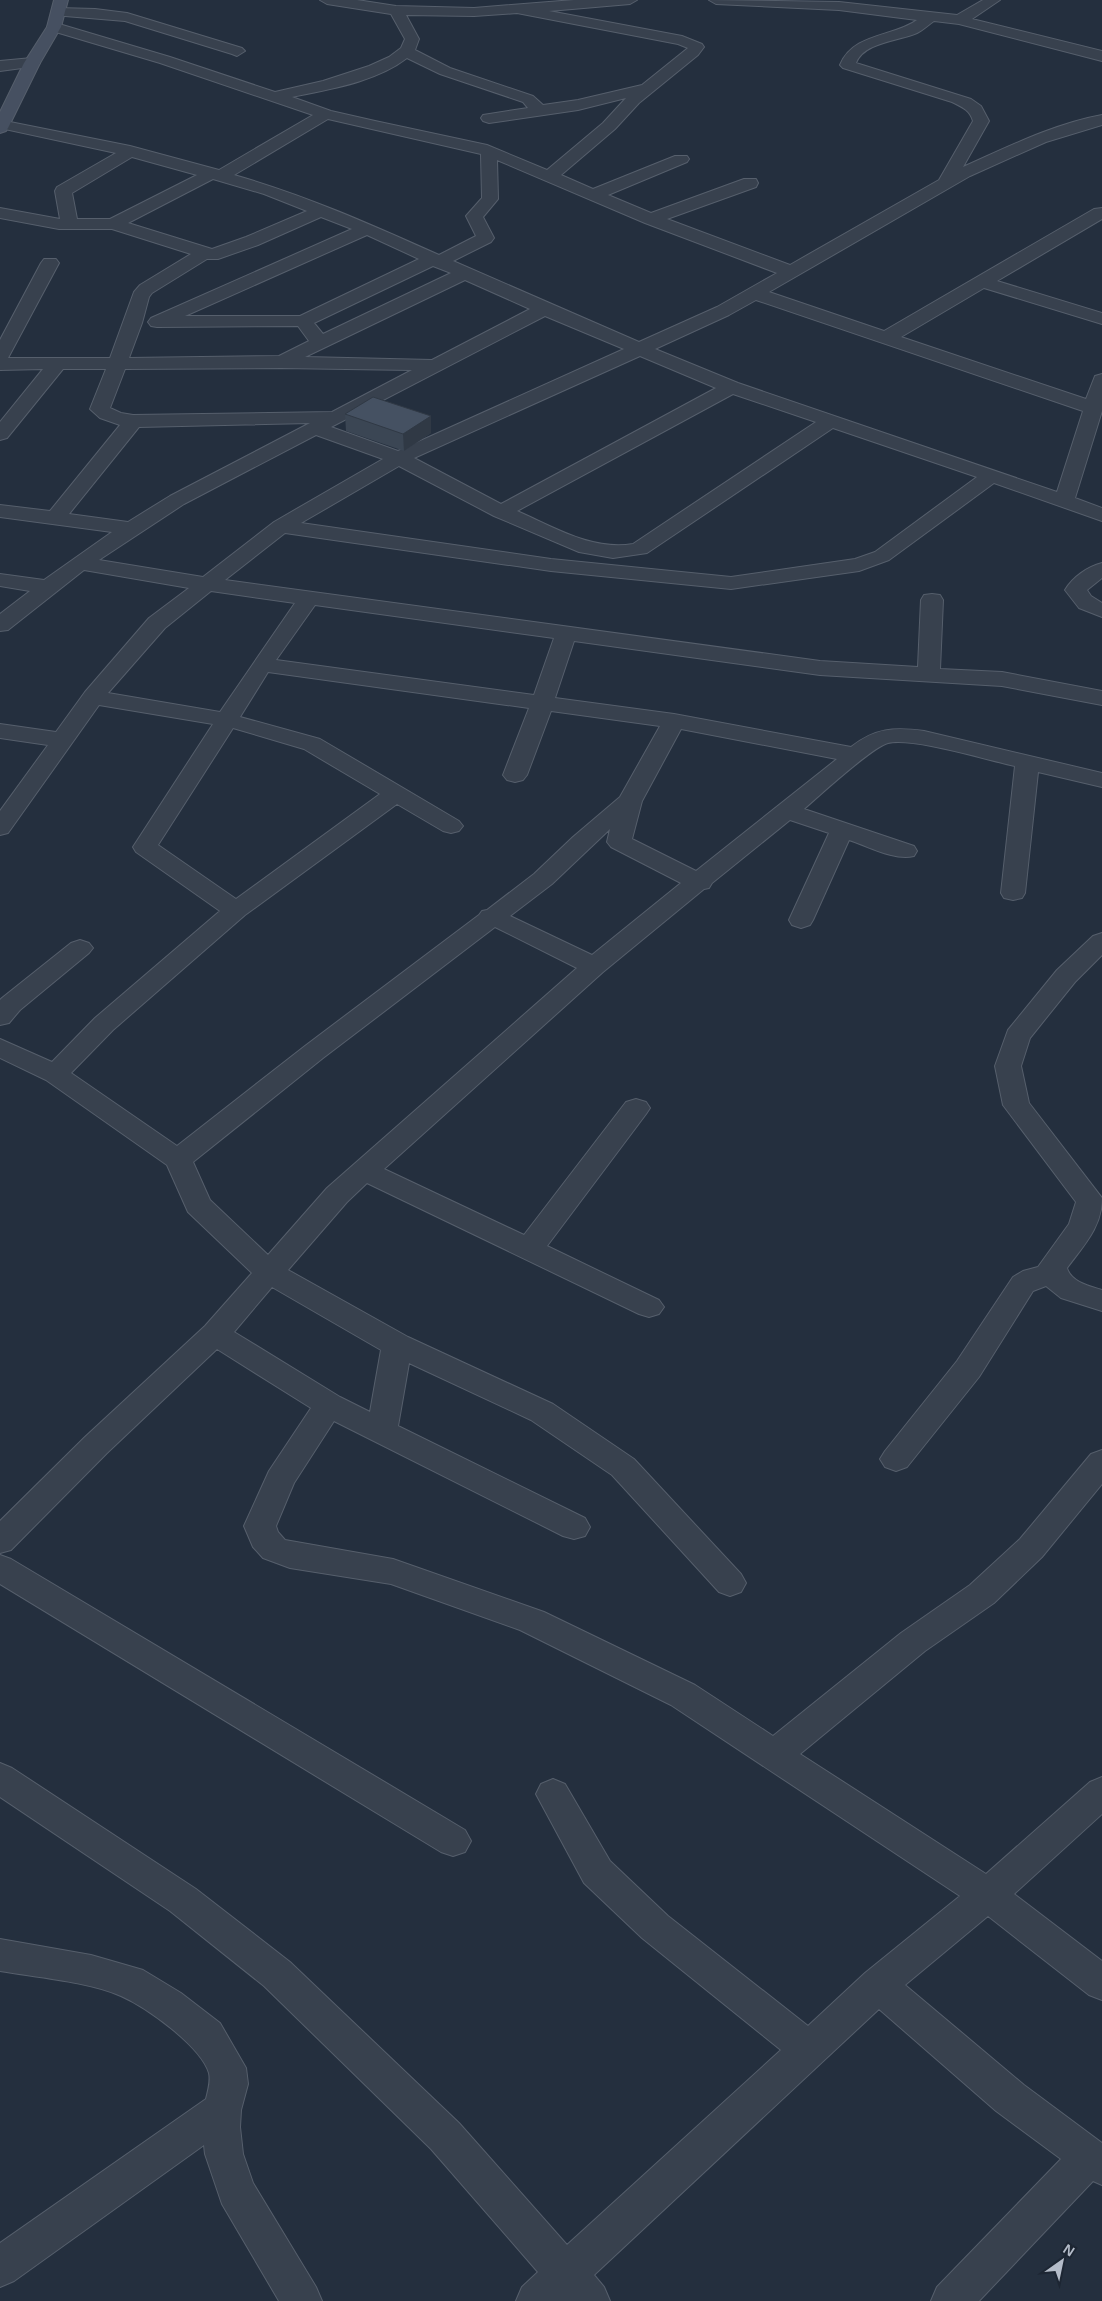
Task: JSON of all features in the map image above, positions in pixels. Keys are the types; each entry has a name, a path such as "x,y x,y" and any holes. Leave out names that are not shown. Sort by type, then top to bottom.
{"street":[{"path":"327,0 396,10 469,12 630,0"},
{"path":"718,0 843,3 960,20 1102,56"},
{"path":"960,20 993,0"},
{"path":"518,9 682,40 696,47 693,52 633,100 609,126 549,177"},
{"path":"396,10 409,46 445,71 528,99 540,111"},
{"path":"444,24 469,12"},
{"path":"58,13 95,13 127,17 238,52"},
{"path":"58,13 1,126 130,151 270,190 367,229 544,309 731,387 992,474 1102,515"},
{"path":"58,13 164,60 326,114 375,126 468,144 489,151 651,219 790,272"},
{"path":"931,17 913,29 865,45 848,60 848,65 971,104 979,112 981,121 946,183"},
{"path":"274,97 379,68 395,61 409,46 428,32"},
{"path":"0,66 32,63"},
{"path":"489,118 578,106 651,87"},
{"path":"113,224 217,174 326,114"},
{"path":"0,828 93,697 157,623 282,526 399,458 722,311 964,173 1040,139 1102,120"},
{"path":"69,224 63,191 130,151"},
{"path":"133,323 303,322 485,238 474,216 490,199 489,151"},
{"path":"593,195 681,159"},
{"path":"651,219 750,183"},
{"path":"0,212 59,224 113,224 212,255 252,241 320,211"},
{"path":"887,337 1100,213"},
{"path":"157,322 367,229"},
{"path":"204,253 146,288 140,296 133,323 100,409 105,414 115,418 133,421 335,417"},
{"path":"0,357 50,263"},
{"path":"280,362 466,273"},
{"path":"983,282 1102,319"},
{"path":"754,293 1093,408"},
{"path":"0,625 47,587 129,528 177,500 544,309"},
{"path":"303,322 321,344"},
{"path":"0,364 280,362 434,366"},
{"path":"0,434 58,363"},
{"path":"1064,502 1102,380"},
{"path":"501,512 731,387"},
{"path":"54,518 133,421"},
{"path":"315,428 399,458 501,512 586,548 601,552 624,553 640,549 830,421"},
{"path":"282,526 551,565 731,582 858,565 882,556 992,474"},
{"path":"0,511 129,528"},
{"path":"80,563 206,584 820,668 1002,679 1102,698"},
{"path":"1102,569 1080,583 1076,590 1078,596 1087,604 1102,611"},
{"path":"0,580 47,587"},
{"path":"236,910 145,847 262,665 309,598"},
{"path":"929,675 932,600"},
{"path":"515,775 566,634"},
{"path":"262,665 674,721 855,755"},
{"path":"93,697 226,720 288,735 312,744 451,826"},
{"path":"674,721 630,801 619,842 700,883"},
{"path":"0,731 63,740"},
{"path":"0,1541 96,1445 215,1334 337,1195 594,966 700,883 855,755 879,738 900,735 924,738 1102,780"},
{"path":"1013,893 1027,762"},
{"path":"55,1074 104,1024 236,910 395,794"},
{"path":"178,1160 314,1052 491,916 543,879 630,801"},
{"path":"787,811 905,851"},
{"path":"801,920 842,830"},
{"path":"491,916 594,966"},
{"path":"1102,941 1066,976 1017,1036 1008,1066 1016,1105 1090,1201 1090,1209 1086,1219 1052,1267 1053,1274 1057,1282 1067,1289 1102,1301"},
{"path":"0,1017 11,1004 80,948"},
{"path":"0,1047 55,1074 178,1160 198,1205 270,1273 398,1345 542,1412 623,1467 730,1583"},
{"path":"528,1249 636,1108"},
{"path":"365,1171 649,1307"},
{"path":"896,1459 968,1370 1023,1284 1033,1278 1053,1274"},
{"path":"215,1334 329,1405 574,1527"},
{"path":"382,1431 398,1345"},
{"path":"329,1405 280,1479 260,1526 264,1538 274,1548 290,1555 393,1572 532,1621 683,1695 988,1895 1102,1983"},
{"path":"774,1755 913,1642 982,1594 1031,1548 1102,1462"},
{"path":"0,1568 453,1841"},
{"path":"0,1778 26,1798 183,1900 276,1974 445,2136 578,2287"},
{"path":"536,2301 578,2287 807,2048 878,1985 988,1895 1102,1792"},
{"path":"553,1794 597,1872 656,1927 807,2048"},
{"path":"0,1955 91,1970 130,1982 168,2005 207,2035 227,2068 229,2084 222,2110 224,2154 236,2191 302,2301"},
{"path":"878,1985 1010,2098 1096,2162 952,2301"},
{"path":"0,2268 222,2110"}],"building":[{"path":"373,397 431,416 403,434 345,414"}]}
